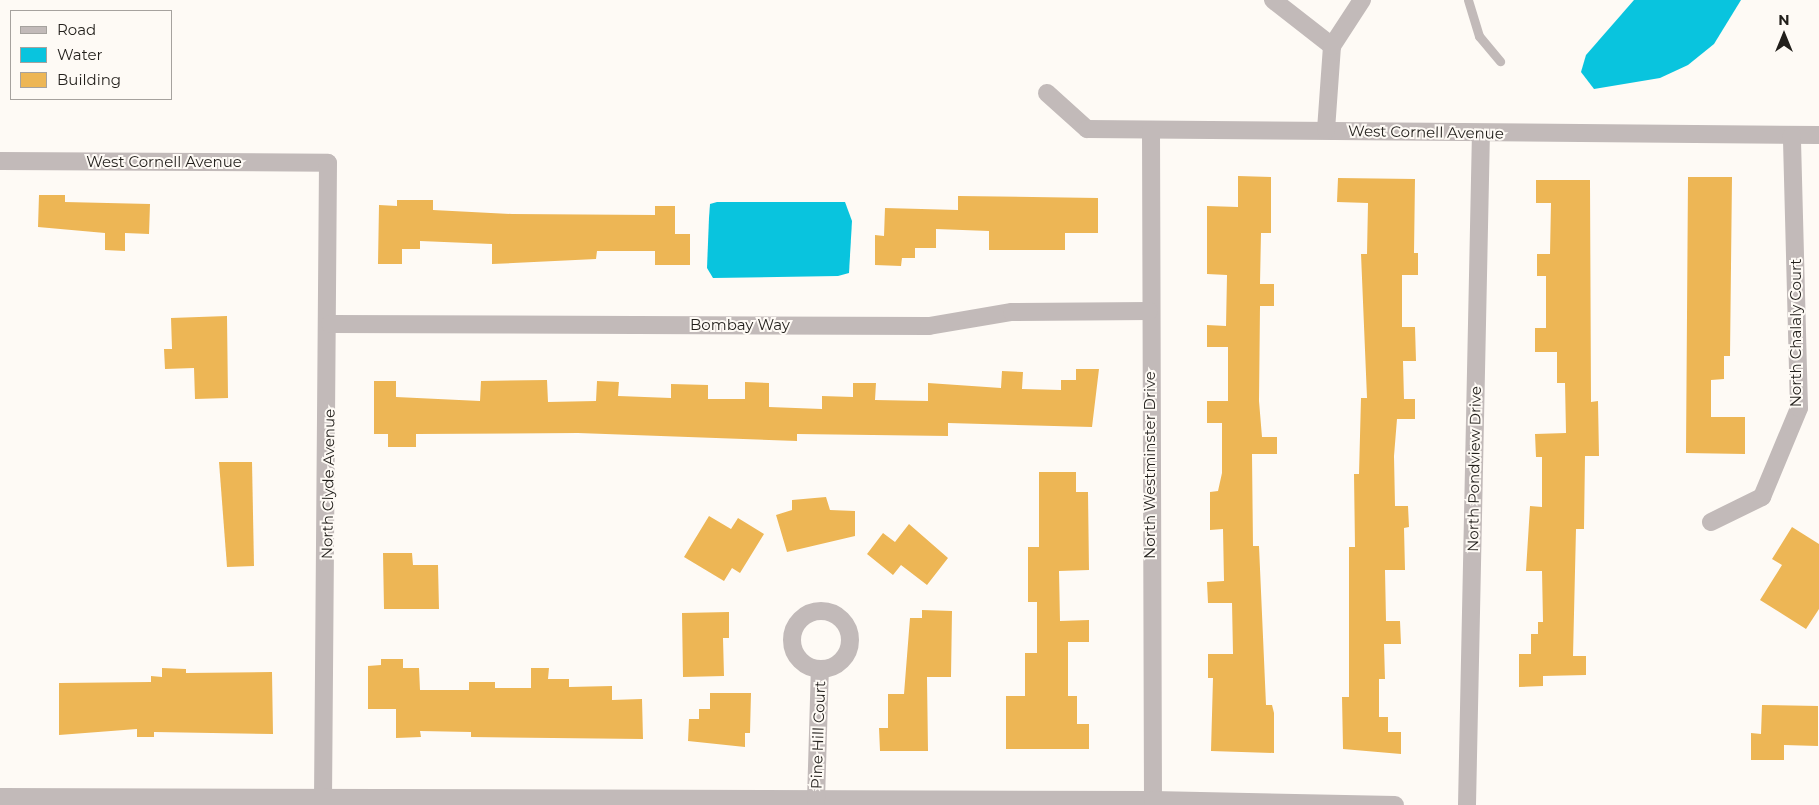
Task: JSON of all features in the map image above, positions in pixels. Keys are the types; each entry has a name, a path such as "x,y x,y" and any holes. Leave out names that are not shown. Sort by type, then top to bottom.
{"street":[{"path":"1273,0 1332,46"},
{"path":"1326,130 1332,46 1362,0"},
{"name":"West Cornell Avenue","path":"1047,93 1088,129 1819,136"},
{"name":"North Westminster Drive","path":"1151,130 1149,311 1153,800"},
{"name":"North Pondview Drive","path":"1467,805 1481,133"},
{"name":"North Chalaly Court","path":"1711,522 1762,497 1799,408 1792,135"},
{"name":"West Cornell Avenue","path":"0,161 328,163"},
{"name":"North Clyde Avenue","path":"323,802 330,324 328,163"},
{"name":"Bombay Way","path":"330,324 929,326 1012,312 1149,311"},
{"name":"Pine Hill Court","path":"816,800 820,669"},
{"path":"0,798 323,802 816,800 976,803 1153,800 1395,805"}],"lane":[{"path":"1468,0 1479,36 1500,62"}],"water":[{"path":"1634,0 1741,0 1714,44 1688,65 1660,78 1594,89 1581,72 1586,55"},
{"path":"717,202 845,202 852,221 849,273 838,276 713,278 707,268 709,218 710,204"}],"building":[{"path":"1238,176 1271,177 1271,233 1261,233 1260,284 1274,284 1274,306 1260,306 1259,401 1262,437 1277,437 1277,454 1252,454 1253,546 1259,546 1266,705 1272,705 1274,713 1274,753 1211,751 1213,678 1208,678 1208,654 1233,654 1232,603 1208,603 1207,582 1224,581 1223,529 1210,530 1210,492 1218,491 1222,473 1222,423 1207,423 1207,401 1228,401 1228,347 1207,347 1207,325 1226,326 1227,275 1207,274 1207,206 1238,207"},
{"path":"1688,177 1732,177 1730,356 1724,356 1724,379 1711,380 1711,417 1745,417 1745,454 1686,453"},
{"path":"1338,178 1415,179 1414,253 1418,253 1418,275 1402,275 1402,327 1415,327 1416,361 1403,361 1404,399 1415,399 1415,419 1397,419 1394,456 1395,506 1408,506 1409,527 1404,528 1405,570 1385,570 1386,621 1400,621 1401,644 1384,644 1385,679 1379,679 1379,717 1388,717 1388,732 1401,732 1401,754 1343,749 1342,697 1349,697 1349,547 1355,547 1354,474 1359,474 1361,398 1367,398 1361,254 1367,254 1368,203 1337,202"},
{"path":"1536,180 1590,180 1591,402 1598,401 1599,456 1585,456 1584,529 1576,529 1573,656 1586,656 1586,675 1543,676 1543,686 1519,687 1519,654 1531,654 1531,634 1538,634 1538,622 1543,622 1542,571 1526,571 1530,506 1542,507 1542,457 1536,457 1535,434 1566,433 1565,383 1557,383 1557,352 1535,352 1535,328 1546,328 1546,276 1537,276 1537,254 1550,254 1551,203 1536,203"},
{"path":"39,195 65,195 65,202 150,204 149,234 125,233 125,251 105,250 105,233 38,227"},
{"path":"958,196 1098,198 1098,233 1065,233 1065,250 989,250 989,231 936,229 936,248 915,248 915,258 902,258 901,266 875,265 875,235 884,236 885,208 958,210"},
{"path":"397,200 433,200 433,210 512,214 655,215 655,206 675,206 675,234 690,234 690,265 655,265 655,251 597,251 596,259 492,264 492,244 420,241 420,249 402,249 402,264 378,264 379,205 397,206"},
{"path":"227,316 228,398 195,399 194,368 165,369 164,349 172,349 171,318"},
{"path":"1076,369 1099,369 1092,427 948,423 948,436 797,434 797,441 578,433 416,434 416,447 388,447 388,434 374,434 374,381 396,381 396,397 480,401 481,381 547,380 548,402 596,401 597,381 619,382 618,396 671,398 671,384 708,385 708,399 745,399 745,382 769,383 769,407 822,409 822,396 853,397 853,383 876,383 875,400 928,401 928,383 1001,388 1002,371 1023,372 1022,389 1061,390 1061,380 1076,380"},
{"path":"219,462 252,462 254,566 227,567"},
{"path":"1039,472 1076,472 1076,492 1088,492 1089,570 1059,571 1060,621 1089,620 1089,642 1068,642 1068,696 1077,696 1077,724 1089,724 1089,749 1006,749 1006,696 1025,696 1025,653 1037,653 1037,602 1028,602 1028,547 1039,547"},
{"path":"826,497 830,510 855,511 855,536 787,552 776,515 792,510 792,500"},
{"path":"709,516 731,529 738,518 764,534 740,573 732,568 724,581 684,557"},
{"path":"909,524 948,558 927,585 901,565 893,575 867,554 883,533 895,542"},
{"path":"1792,527 1819,544 1819,609 1806,629 1760,600 1782,565 1772,559"},
{"path":"383,553 412,553 413,565 438,565 439,609 384,609"},
{"path":"922,610 952,611 951,677 927,677 928,751 880,751 879,728 888,728 888,694 904,694 910,618 922,618"},
{"path":"729,612 729,638 723,638 724,676 683,677 682,613"},
{"path":"381,659 403,659 403,668 419,668 420,690 469,690 469,682 495,682 495,688 531,688 531,668 549,668 548,679 569,679 569,687 612,686 612,700 642,699 643,739 471,737 471,732 420,731 421,737 396,738 396,709 368,709 368,666 381,665"},
{"path":"162,668 186,669 186,673 272,672 273,734 154,732 154,737 137,737 137,729 59,735 59,683 151,682 151,676 162,677"},
{"path":"710,693 751,693 750,733 745,733 745,747 688,741 689,719 699,719 699,709 710,709"},
{"path":"1762,705 1818,706 1818,746 1784,745 1784,760 1751,760 1751,733 1761,734"}]}
